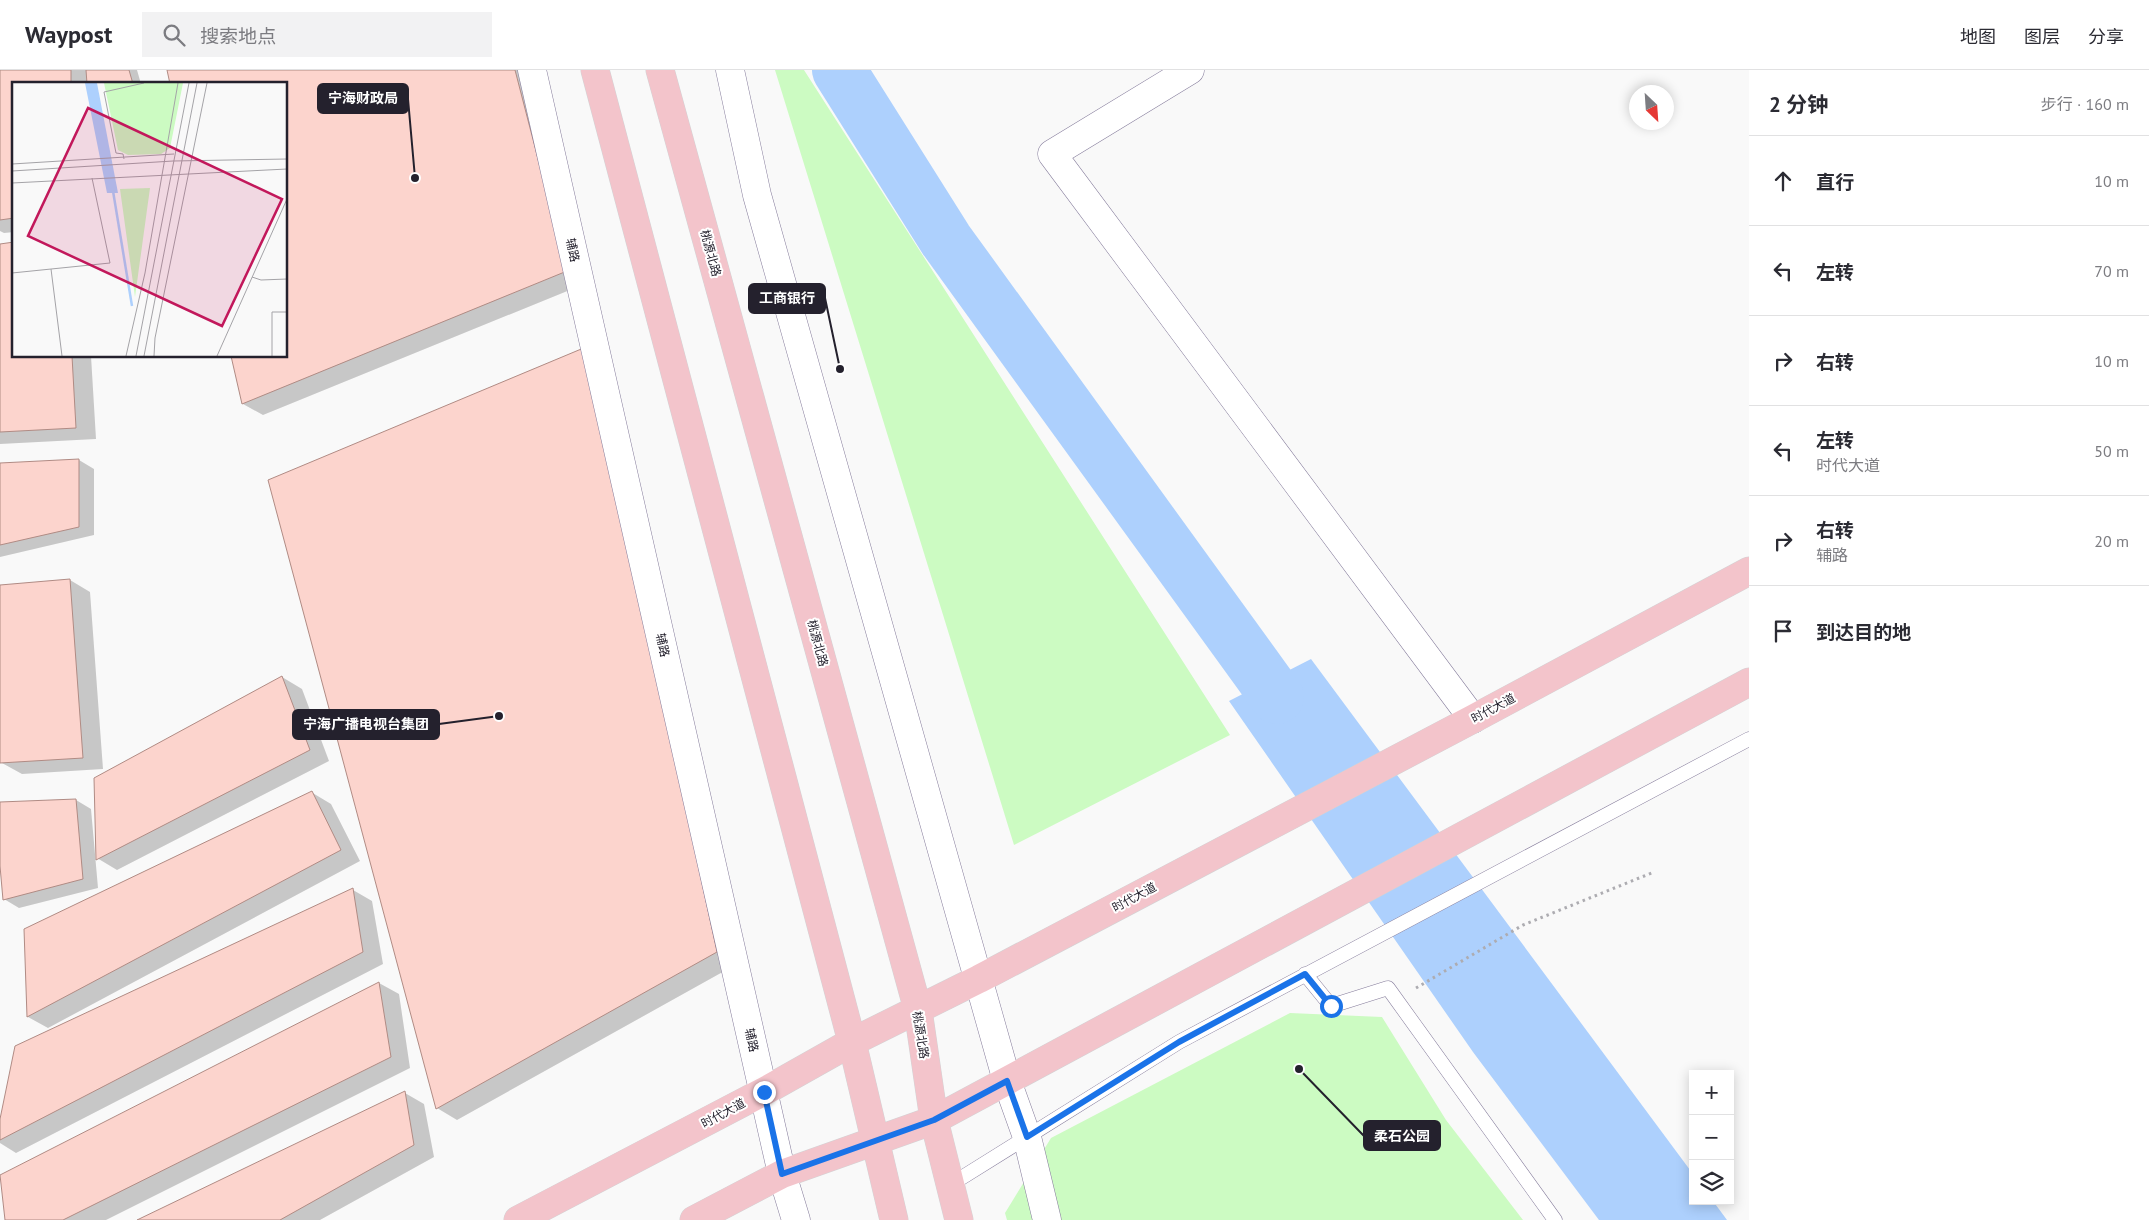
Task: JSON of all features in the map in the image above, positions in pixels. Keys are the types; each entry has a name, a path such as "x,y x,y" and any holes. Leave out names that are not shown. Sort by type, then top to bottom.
{"main road":[{"path":"595,70 852,1042 894,1220"},
{"name":"桃源北路","path":"660,70 918,1010 934,1120 959,1220"},
{"name":"时代大道","path":"518,1220 764,1092 852,1042 979,979 1474,719 1749,571"},
{"path":"694,1220 782,1174 934,1120 1749,682"}],"street":[{"name":"辅路","path":"532,70 782,1174 796,1220"},
{"path":"730,70 757,195 1007,1081 1027,1137 1047,1220"},
{"path":"1190,70 1052,154 1474,719"}],"lane":[{"path":"950,1185 1179,1042 1749,739"},
{"path":"1305,974 1331,1006 1388,988 1555,1220"}],"path":[{"path":"1396,1000 1524,925 1654,872"}],"green space":[{"path":"775,70 804,70 1230,735 1014,845"},
{"path":"1290,1013 1382,1017 1446,1120 1523,1220 1007,1220 1005,1213 1051,1138"}],"water":[{"path":"1311,659 1689,1169 1689,1205 1716,1205 1727,1220 1599,1220 1473,1052 1229,701"}],"building":[{"path":"0,70 71,70 71,82 12,82 12,218 0,220"},
{"path":"86,70 129,70 132,82 87,82"},
{"path":"167,70 515,70 567,271 242,404 231,358 288,358 288,82 170,82"},
{"path":"12,242 12,358 72,358 76,428 0,432 0,244"},
{"path":"586,347 717,952 436,1109 268,480"},
{"path":"79,459 79,527 0,545 0,463"},
{"path":"70,579 83,758 0,763 0,585"},
{"path":"282,676 310,750 96,860 94,778"},
{"path":"312,791 341,850 27,1017 24,929"},
{"path":"76,799 83,879 3,900 0,866 0,802"},
{"path":"353,888 363,952 0,1140 0,1119 15,1046"},
{"path":"379,982 391,1057 63,1220 5,1220 0,1175"},
{"path":"405,1091 414,1145 280,1220 137,1220"}],"waterway":[{"path":"839,70 946,240 1277,697"}],"place":[{"name":"宁海财政局","path":"415,178"},
{"name":"工商银行","path":"840,369"},
{"name":"宁海广播电视台集团","path":"499,716"},
{"name":"柔石公园","path":"1299,1069"}],"route":[{"path":"764,1092 782,1174 934,1120 1007,1081 1027,1137 1179,1042 1305,974 1331,1006"}]}
